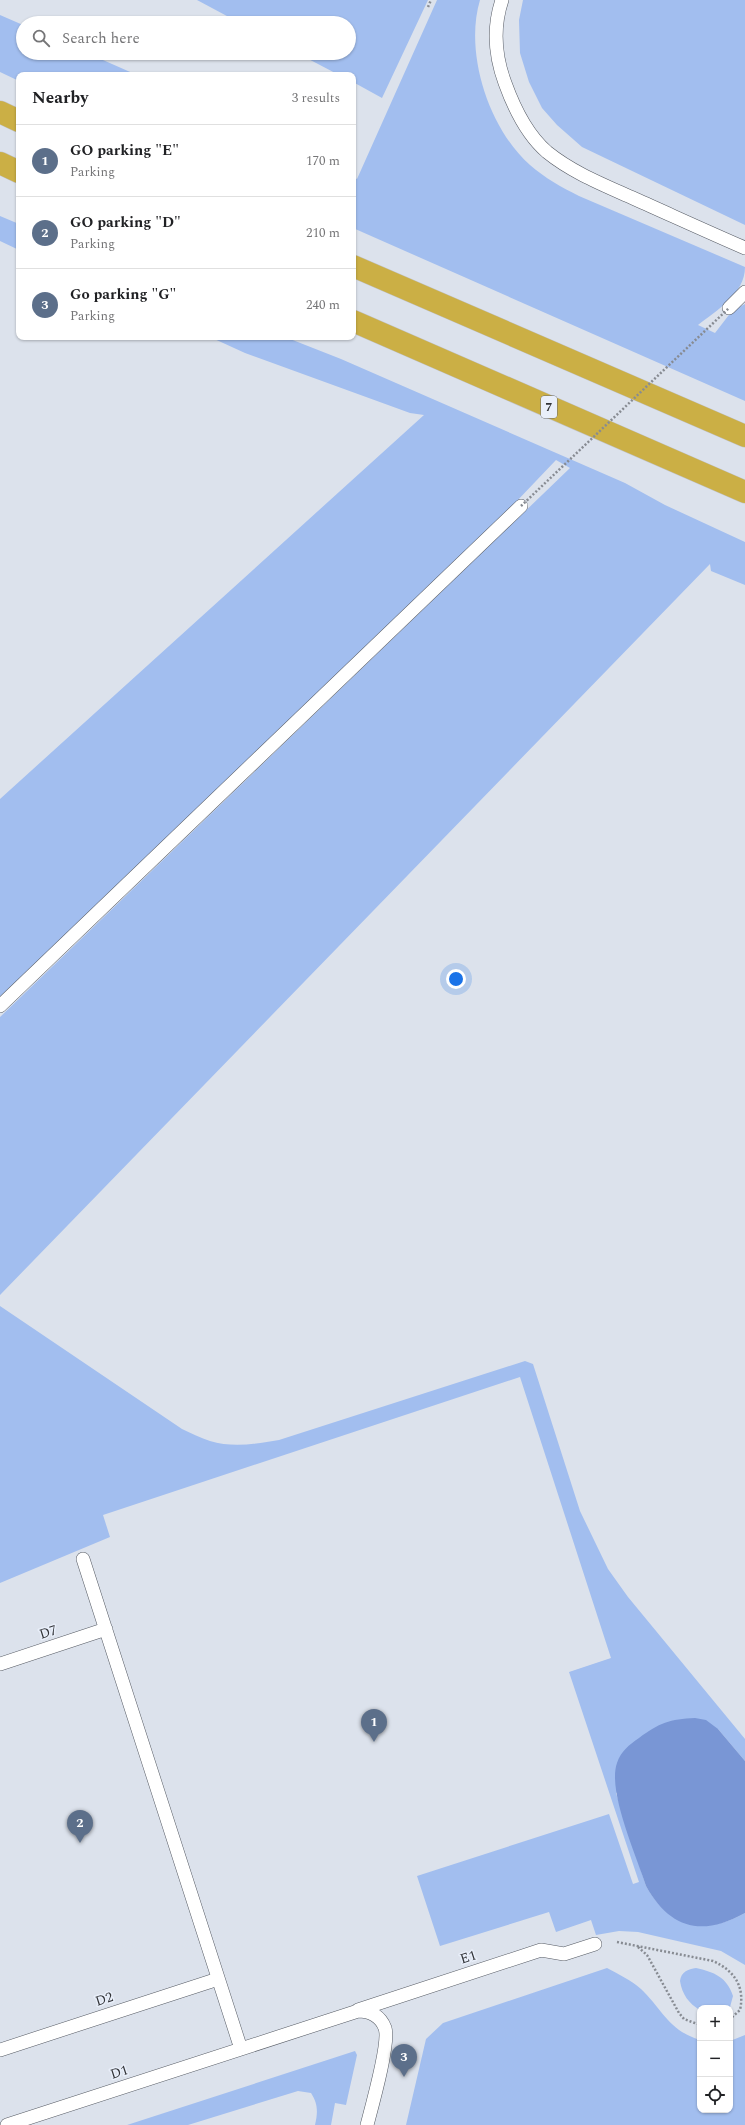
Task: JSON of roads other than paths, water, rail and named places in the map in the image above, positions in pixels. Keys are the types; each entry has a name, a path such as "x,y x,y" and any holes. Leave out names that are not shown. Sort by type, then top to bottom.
{"highway":[{"path":"0,112 16,120"},
{"path":"0,163 16,171"},
{"path":"356,267 745,436"},
{"name":"7","path":"356,322 745,492"}],"lane":[{"path":"502,0 498,12 496,30 501,73 519,116 546,151 583,176 745,248"},
{"path":"729,308 745,292"},
{"path":"0,1006 521,506"},
{"path":"83,1559 241,2049"},
{"name":"D7","path":"0,1664 106,1629"},
{"name":"E1","path":"241,2049 541,1950 564,1954 595,1944"},
{"name":"D2","path":"0,2050 218,1979"},
{"name":"E1","path":"352,2012 370,2013 380,2019 386,2034 367,2125"},
{"name":"D1","path":"6,2125 241,2049"}],"place":[{"name":"GO parking \"E\"","path":"374,1742"},
{"name":"GO parking \"D\"","path":"80,1843"},
{"name":"Go parking \"G\"","path":"404,2077"}]}
